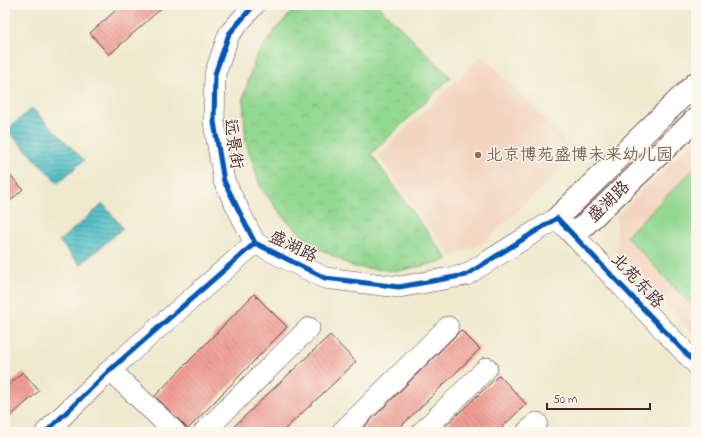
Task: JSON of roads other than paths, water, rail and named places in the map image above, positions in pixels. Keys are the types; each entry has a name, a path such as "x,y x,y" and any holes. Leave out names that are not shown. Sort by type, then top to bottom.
{"main road":[{"name":"盛湖路","path":"558,218 696,83"},
{"name":"盛湖路","path":"574,235 696,119"}],"street":[{"name":"远景街","path":"254,5 229,34 215,74 214,122 224,181 255,243"},
{"name":"远景街","path":"255,243 234,177 223,122 225,77 240,40 269,5"},
{"name":"盛湖路","path":"46,432 110,370 255,243 325,278 399,287 466,275 558,218"},
{"name":"北苑东路","path":"558,218 696,364"},
{"path":"342,432 448,327"},
{"path":"204,432 309,328"},
{"path":"422,432 487,368"},
{"path":"110,370 175,432"}],"water":[{"path":"32,108 84,160 58,183 7,130"},
{"path":"103,204 123,228 80,265 59,241"}],"place":[{"name":"北京博苑盛博未来幼儿园","path":"478,155"}]}
